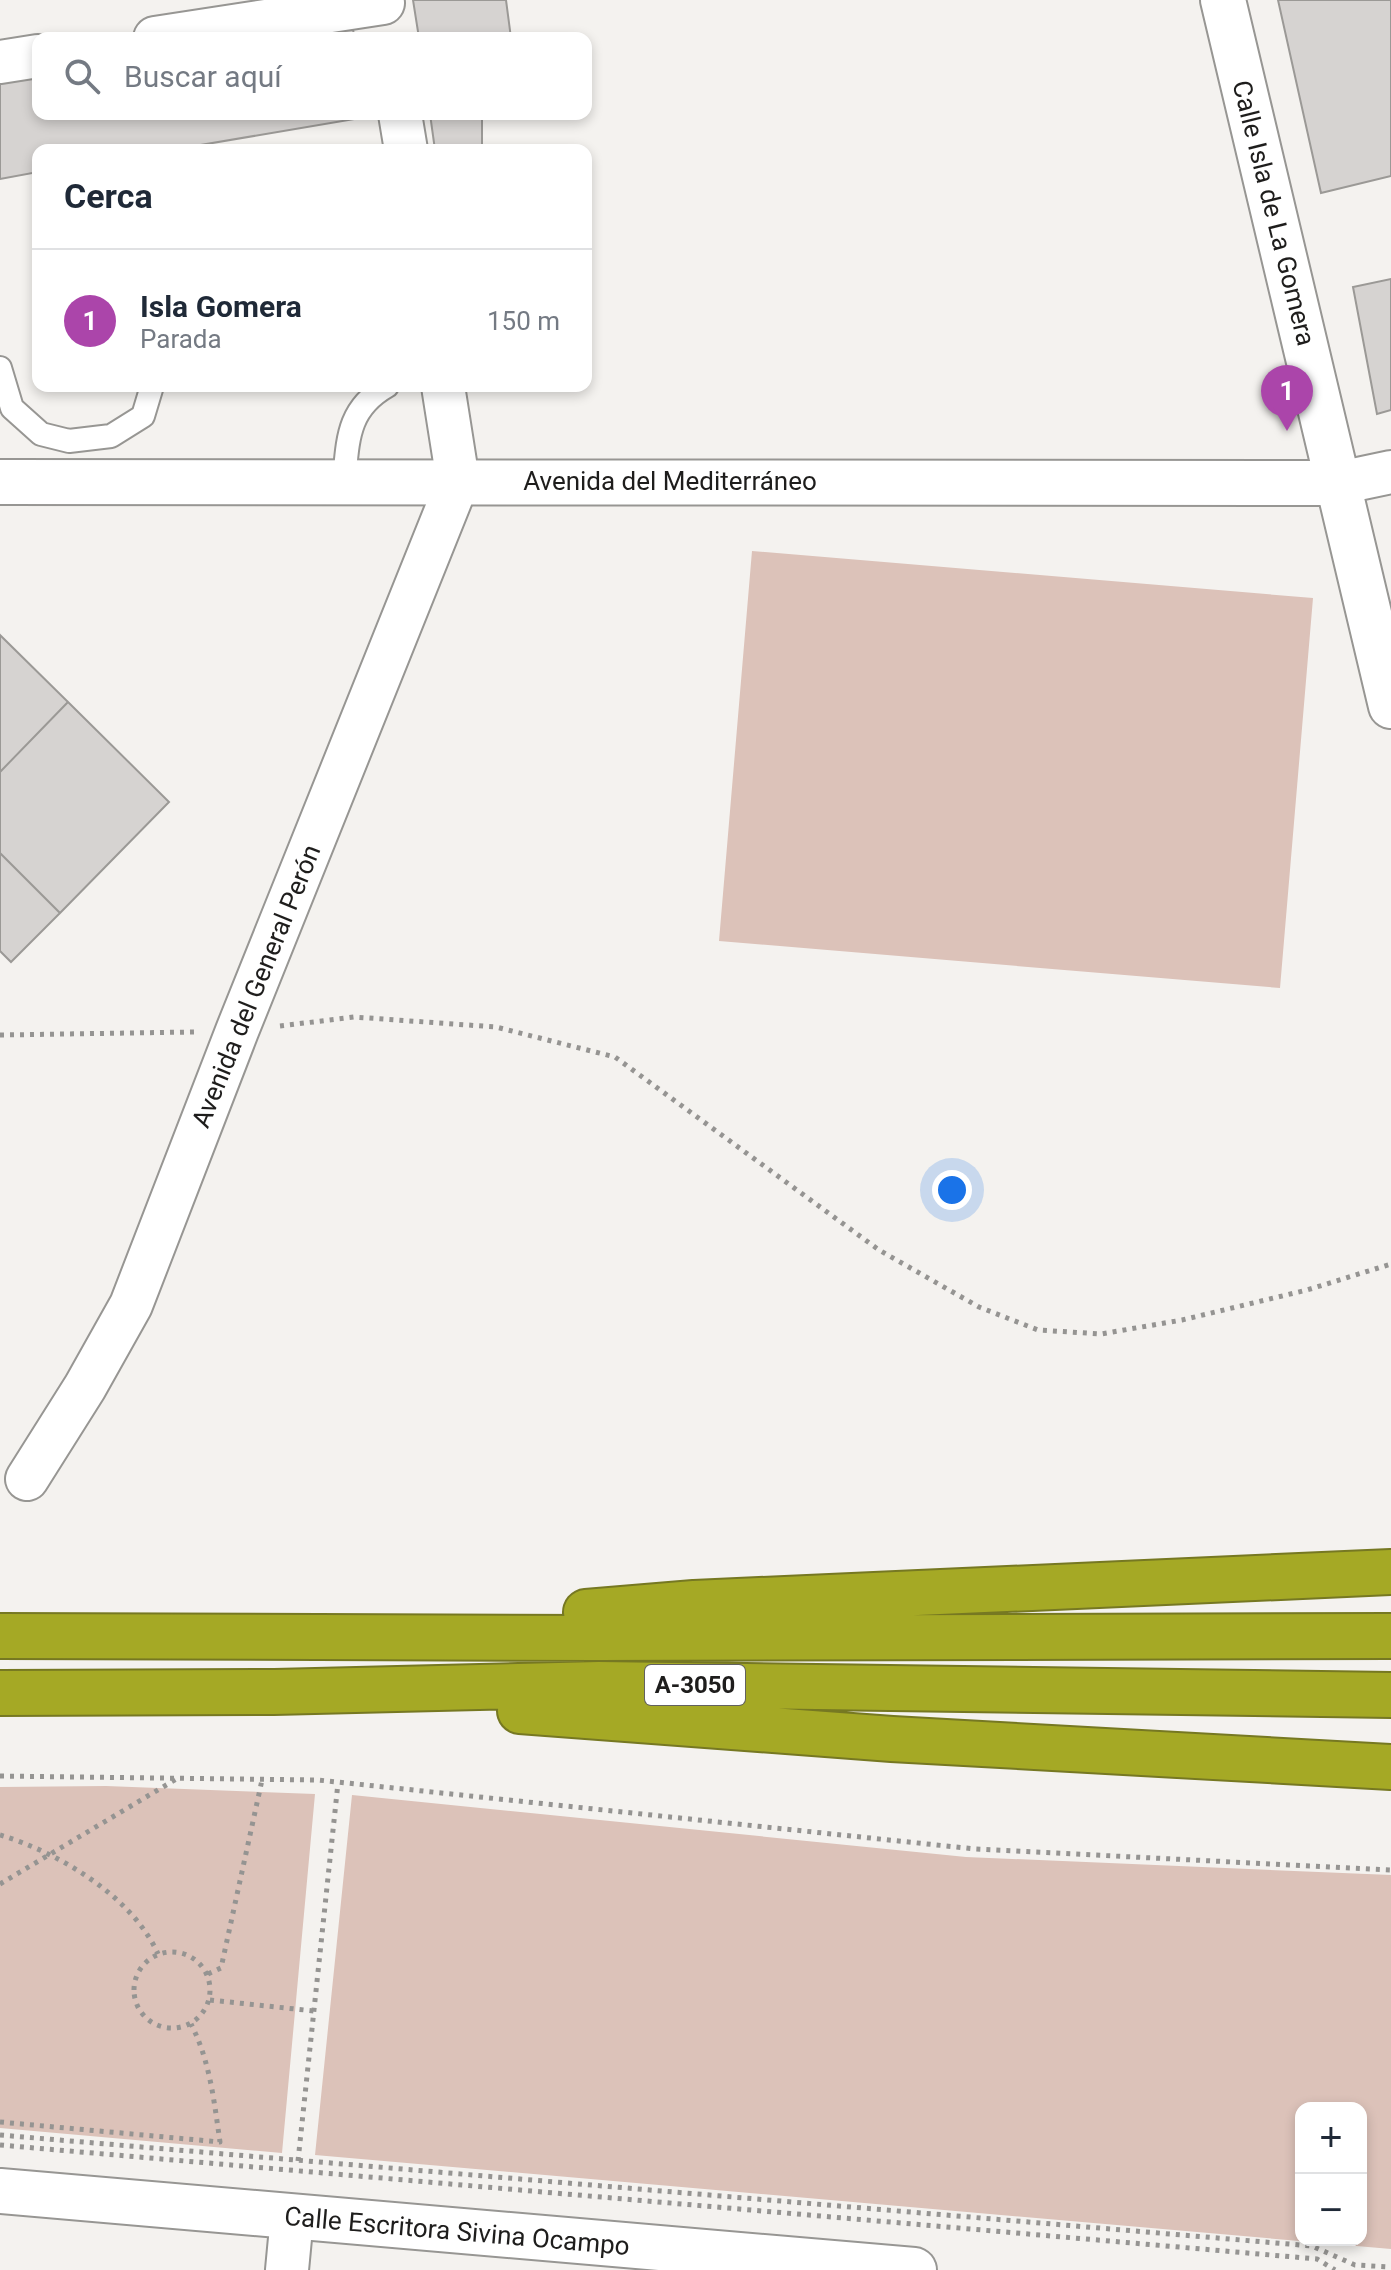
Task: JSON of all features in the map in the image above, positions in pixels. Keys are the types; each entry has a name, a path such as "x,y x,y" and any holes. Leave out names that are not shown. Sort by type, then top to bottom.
{"highway":[{"path":"275,1636 694,1603 1391,1572"},
{"name":"A-3050","path":"0,1636 1391,1636"},
{"name":"A-3050","path":"0,1693 274,1692 599,1684 1391,1695"},
{"path":"274,1692 892,1739 1391,1767"}],"main road":[{"name":"Calle Isla de La Gomera","path":"1223,0 1391,706"},
{"name":"Avenida del Mediterráneo","path":"0,482 67,461 344,481 1339,483"},
{"name":"Calle Escritora Sivina Ocampo","path":"0,2191 914,2270"}],"street":[{"path":"212,32 385,14"},
{"path":"0,62 32,57"},
{"path":"401,120 405,144"},
{"path":"444,392 458,481"},
{"path":"1339,483 1391,472"},
{"name":"Avenida del General Perón","path":"27,1479 85,1387 131,1305 237,1031 458,481"},
{"path":"287,2270 292,2217"}],"lane":[{"path":"0,368 12,408 67,461 143,416 150,392"},
{"path":"344,481 349,430 370,396 377,392"}],"path":[{"path":"0,1035 237,1031 354,1017 496,1027 615,1057 879,1250 979,1307 1038,1330 1101,1334 1182,1320 1307,1290 1391,1264"},
{"path":"0,1776 338,1783 975,1849 1391,1870"},
{"path":"0,1884 178,1778"},
{"path":"208,1974 221,1968 262,1780"},
{"path":"298,2161 338,1783"},
{"path":"0,1835 49,1854 97,1884 152,1939 158,1954"},
{"path":"181,1952 202,1964 208,1974 210,2000 206,2010 191,2024 178,2028 155,2024 137,2006 134,1982 147,1960 158,1954 181,1952"},
{"path":"210,2000 314,2011"},
{"path":"0,2122 220,2142 213,2087 202,2047 191,2024"},
{"path":"0,2135 1312,2246 1355,2265 1391,2267"},
{"path":"0,2145 1317,2259 1335,2270"}],"shaded area":[{"path":"752,551 1313,598 1280,988 719,941"},
{"path":"106,1786 315,1794 282,2153 0,2128 0,1787"},
{"path":"352,1795 966,1857 1391,1875 1391,2249 1357,2246 1367,2246 1367,2102 1295,2102 1295,2241 315,2155"}],"building":[{"path":"413,0 506,0 510,32 418,32"},
{"path":"1278,0 1391,0 1391,176 1321,193"},
{"path":"352,26 354,32 314,32"},
{"path":"32,76 32,120 348,120 206,144 32,144 32,173 0,179 0,81"},
{"path":"431,120 482,120 482,144 434,144"},
{"path":"1391,279 1391,410 1377,414 1353,287"},
{"path":"0,635 68,702 0,772"},
{"path":"68,702 169,802 60,913 0,853 0,772"},
{"path":"0,853 60,913 11,962 0,951"}],"place":[{"name":"Isla Gomera","path":"1287,431"}]}
